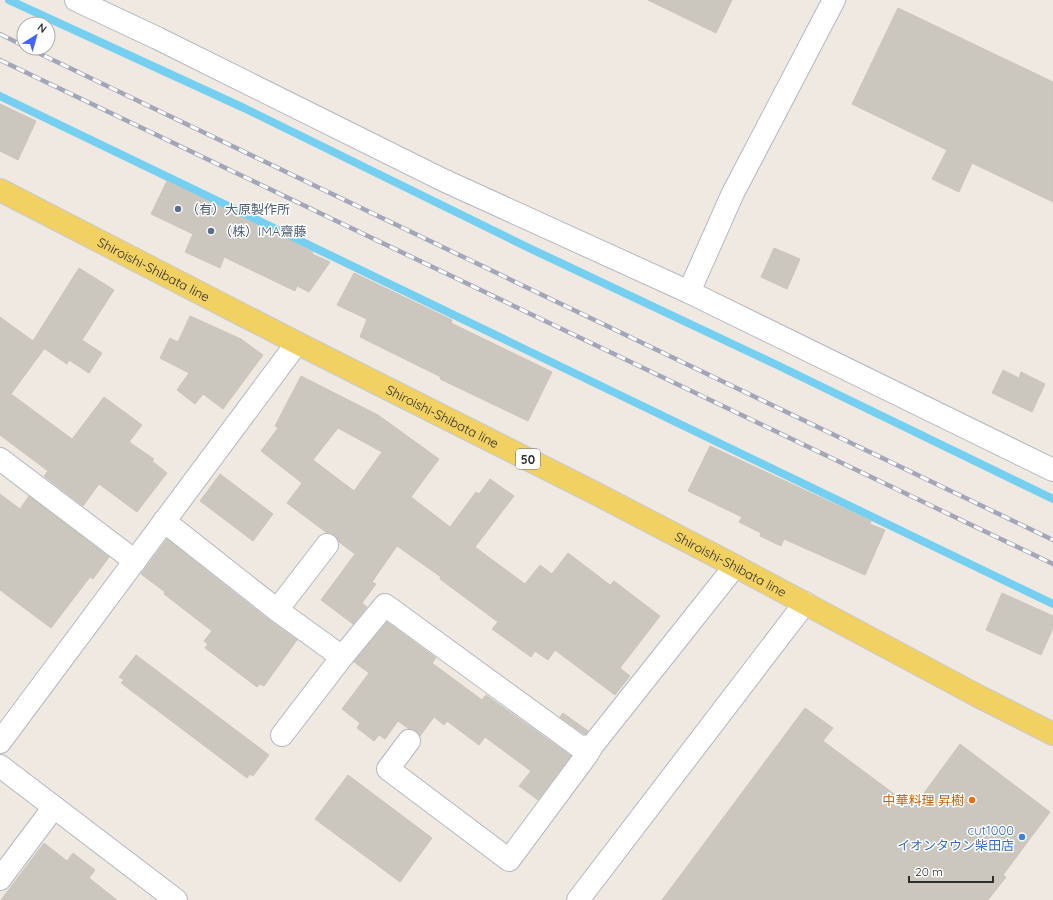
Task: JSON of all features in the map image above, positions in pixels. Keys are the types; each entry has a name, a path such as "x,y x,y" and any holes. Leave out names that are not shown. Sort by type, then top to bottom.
{"main road":[{"name":"Shiroishi-Shibata line","path":"0,190 297,343 593,492 978,696 1053,734"}],"street":[{"path":"76,0 157,38 443,180 689,292 1053,470"},
{"path":"689,292 733,193 834,0"},
{"path":"0,742 297,343"},
{"path":"0,459 135,561"},
{"path":"164,521 277,610 342,657"},
{"path":"277,610 327,545"},
{"path":"409,741 388,769 509,860 592,746 735,566"},
{"path":"578,900 805,603"},
{"path":"282,735 342,657 385,605 580,747 592,746"},
{"path":"0,766 176,900"},
{"path":"0,880 54,807"}],"building":[{"path":"648,0 732,0 716,33"},
{"path":"898,8 1053,82 1053,202 972,163 959,192 932,179 947,150 852,104"},
{"path":"0,104 36,121 18,160 0,151"},
{"path":"167,181 313,252 312,254 330,262 309,292 297,286 295,291 224,257 220,268 185,252 193,234 151,214"},
{"path":"774,248 800,259 787,289 761,277"},
{"path":"79,268 114,290 82,340 102,353 89,373 69,360 67,364 33,341"},
{"path":"354,273 452,320 451,323 552,372 528,421 440,379 441,377 360,337 367,319 337,305"},
{"path":"190,316 241,339 263,355 223,409 203,394 195,404 177,390 189,373 160,358 170,338 178,342"},
{"path":"0,317 44,349 11,394 72,439 104,397 142,425 129,442 154,459 152,461 167,473 137,512 99,484 83,506 44,476 48,471 0,435"},
{"path":"1003,370 1019,378 1021,372 1045,384 1032,412 992,393"},
{"path":"301,376 378,415 439,459 411,497 450,527 476,492 479,494 490,479 514,496 475,547 525,584 540,565 552,574 568,553 610,585 614,581 660,616 620,668 630,676 615,695 555,650 548,660 535,651 531,657 492,629 498,622 440,579 441,577 397,546 372,582 376,584 362,603 367,607 353,624 321,600 355,554 339,542 334,535 327,533 287,503 302,483 261,451 278,428 275,426","holes":["338,428 382,452 354,491 313,460"]},
{"path":"710,446 871,521 870,524 885,530 865,575 784,539 781,546 760,536 761,533 739,522 742,517 688,491"},
{"path":"220,474 273,514 253,541 200,501"},
{"path":"0,494 20,509 29,496 109,557 93,579 90,577 51,628 0,590"},
{"path":"167,539 269,620 297,640 264,686 260,684 257,687 205,648 208,644 204,641 212,631 141,574"},
{"path":"1002,593 1053,616 1053,628 1041,655 986,630"},
{"path":"387,622 436,658 432,663 482,700 486,695 571,756 538,800 519,786 531,771 485,737 479,745 447,721 444,725 434,717 420,736 416,731 409,729 398,721 385,739 379,735 374,741 357,728 360,723 342,709 369,673 354,662"},
{"path":"136,655 269,755 253,776 250,774 247,778 121,683 124,680 119,677"},
{"path":"805,708 833,728 823,741 913,808 960,744 1050,812 1003,875 1006,877 988,900 662,900"},
{"path":"563,713 588,731 586,734 560,717"},
{"path":"348,775 432,838 400,882 315,819"},
{"path":"44,843 67,861 73,853 95,870 89,878 117,900 1,900"}],"waterway":[{"path":"9,0 244,108 529,248 775,364 1053,499"},
{"path":"0,96 1053,604"}],"railway":[{"path":"0,34 16,42"},
{"path":"45,56 1053,540"},
{"path":"0,60 1053,564"}],"place":[{"name":"（有）大原製作所","path":"178,209"},
{"name":"（株）IMA齋藤","path":"211,231"},
{"name":"中華料理 昇樹","path":"972,800"},
{"name":"cut1000 イオンタウン柴田店","path":"1022,837"}]}
